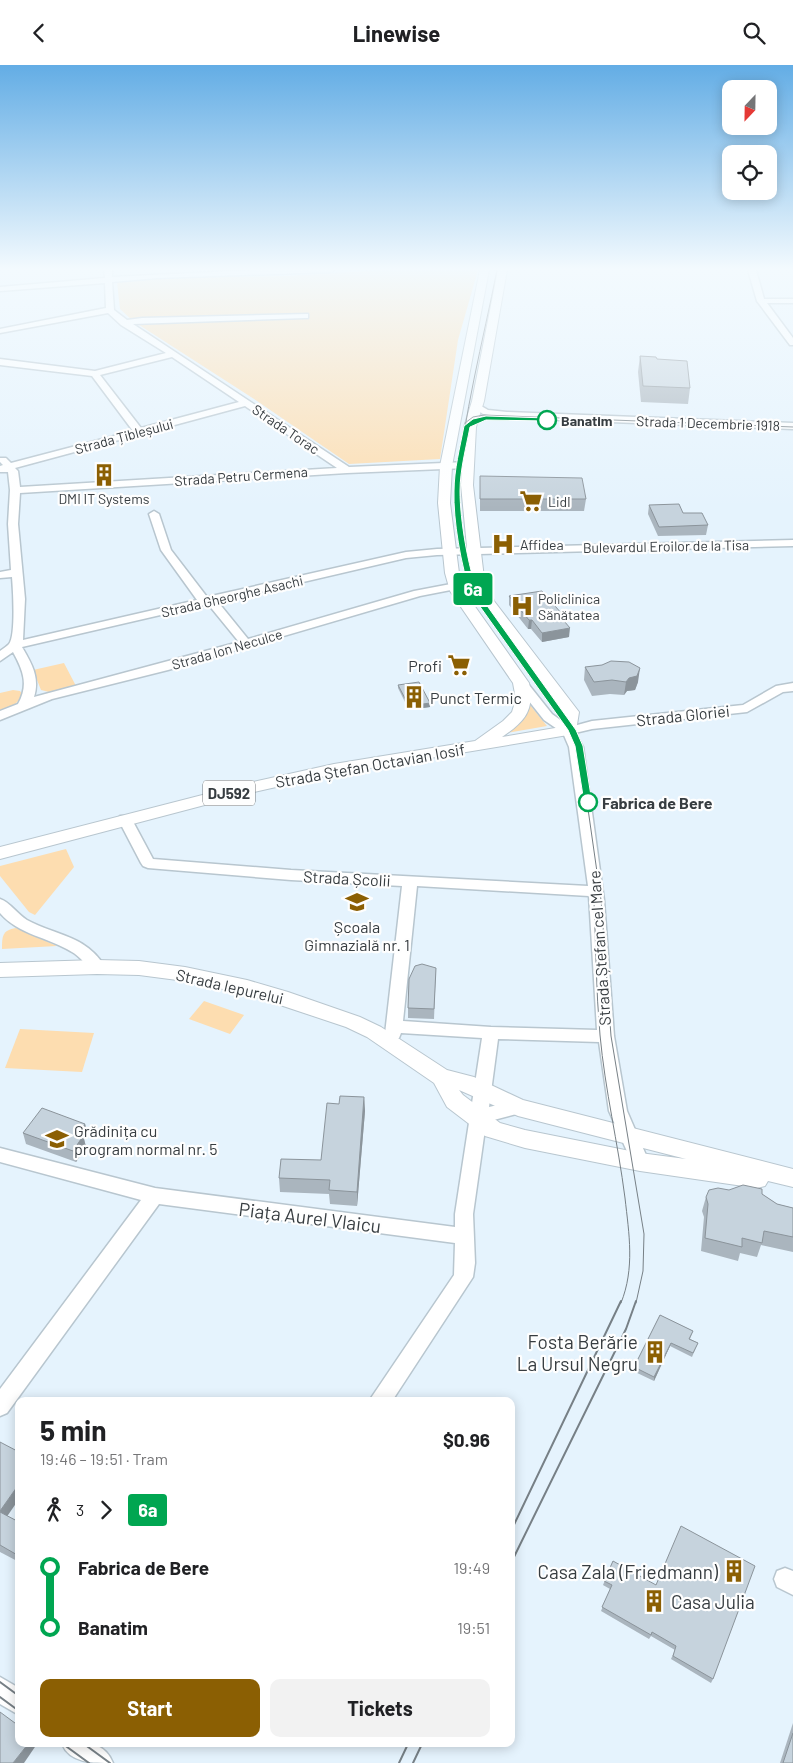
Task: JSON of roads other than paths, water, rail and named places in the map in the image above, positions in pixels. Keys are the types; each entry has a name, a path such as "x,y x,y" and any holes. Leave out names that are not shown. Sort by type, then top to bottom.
{"main road":[{"path":"469,349 446,466 444,503 450,552 456,586 462,600 521,683"},
{"name":"Strada Ștefan cel Mare","path":"487,349 470,427 467,465 467,485 477,578 487,602 571,712 568,731"},
{"name":"Strada Ștefan Octavian Iosif","path":"479,745 508,725 521,709 524,699 521,683"},
{"name":"Strada Ștefan Octavian Iosif","path":"0,853 125,819 334,769 479,745 516,741 568,731"},
{"name":"Strada Iepurelui","path":"0,970 97,967 139,968 185,974 247,987 393,1035 441,1077 455,1101 493,1131 640,1162 793,1183"},
{"name":"Strada Iepurelui","path":"441,1077 466,1083 518,1107 793,1178"}],"street":[{"name":"Strada Torac","path":"165,349 347,470"},
{"path":"0,363 95,374 173,354"},
{"path":"95,374 139,432"},
{"name":"Strada Țibleșului","path":"5,467 247,403"},
{"name":"Strada 1 Decembrie 1918","path":"476,406 486,412 507,415 793,426"},
{"path":"0,458 5,467 14,474 13,525 18,636 15,645 0,657"},
{"name":"Strada Petru Cermena","path":"15,490 347,470 467,465"},
{"path":"154,514 166,551 246,643"},
{"name":"Bulevardul Eroilor de la Tisa","path":"450,552 793,543"},
{"name":"Strada Gheorghe Asachi","path":"15,645 406,555 450,552"},
{"path":"0,575 16,573"},
{"name":"Strada Ion Neculce","path":"0,715 48,696 164,667 418,593 456,586"},
{"path":"15,645 28,670 32,690 36,694 48,696"},
{"path":"521,683 548,717 568,731"},
{"name":"Strada Gloriei","path":"568,731 592,725 723,712 744,708 780,689 793,687"},
{"path":"23,706 32,690"},
{"name":"Strada Ștefan cel Mare","path":"568,731 576,747 579,759 596,891 606,1036 618,1111 640,1162"},
{"name":"Strada Școlii","path":"125,819 148,863 292,875 596,891"},
{"path":"410,882 393,1035 491,1033 606,1036"},
{"path":"0,904 11,917 86,952 97,967"},
{"path":"381,1397 394,1382 460,1284 465,1263 464,1214 491,1033"},
{"path":"478,1118 518,1107"},
{"name":"Piața Aurel Vlaicu","path":"0,1155 155,1196 465,1236"},
{"path":"0,1405 155,1196"},
{"path":"0,1689 15,1700"},
{"path":"78,1747 100,1763"}],"tram line":[{"path":"466,422 480,349"},
{"path":"466,422 473,417 484,415 793,427"},
{"name":"6a","path":"547,420 481,418 465,428 457,490 458,513 464,539 467,567 474,594 572,730 582,759 588,802"},
{"path":"466,422 457,499 459,527 475,594 569,725 579,746 601,900 611,1036 644,1234 643,1271 636,1303"},
{"path":"594,902 600,1035 625,1198 630,1251 628,1277 621,1303"},
{"path":"515,1523 621,1301"},
{"path":"515,1555 626,1329 636,1301"},
{"path":"0,1682 15,1693"},
{"path":"0,1697 15,1708"},
{"path":"67,1747 89,1763"},
{"path":"88,1747 110,1763"},
{"path":"399,1763 407,1747"},
{"path":"413,1763 421,1747"}],"place":[{"name":"Banatim","path":"547,420"},
{"name":"DMI IT Systems","path":"104,475"},
{"name":"Lidl","path":"531,501"},
{"name":"Affidea","path":"503,544"},
{"name":"Policlinica Sănătatea","path":"522,606"},
{"name":"Profi","path":"459,665"},
{"name":"Punct Termic","path":"414,697"},
{"name":"Fabrica de Bere","path":"588,802"},
{"name":"Școala Gimnazială nr. 1","path":"357,902"},
{"name":"Grădinița cu program normal nr. 5","path":"57,1139"},
{"name":"Fosta Berărie La Ursul Negru","path":"655,1352"},
{"name":"Casa Zala (Friedmann)","path":"734,1571"},
{"name":"Casa Julia","path":"654,1601"}]}
